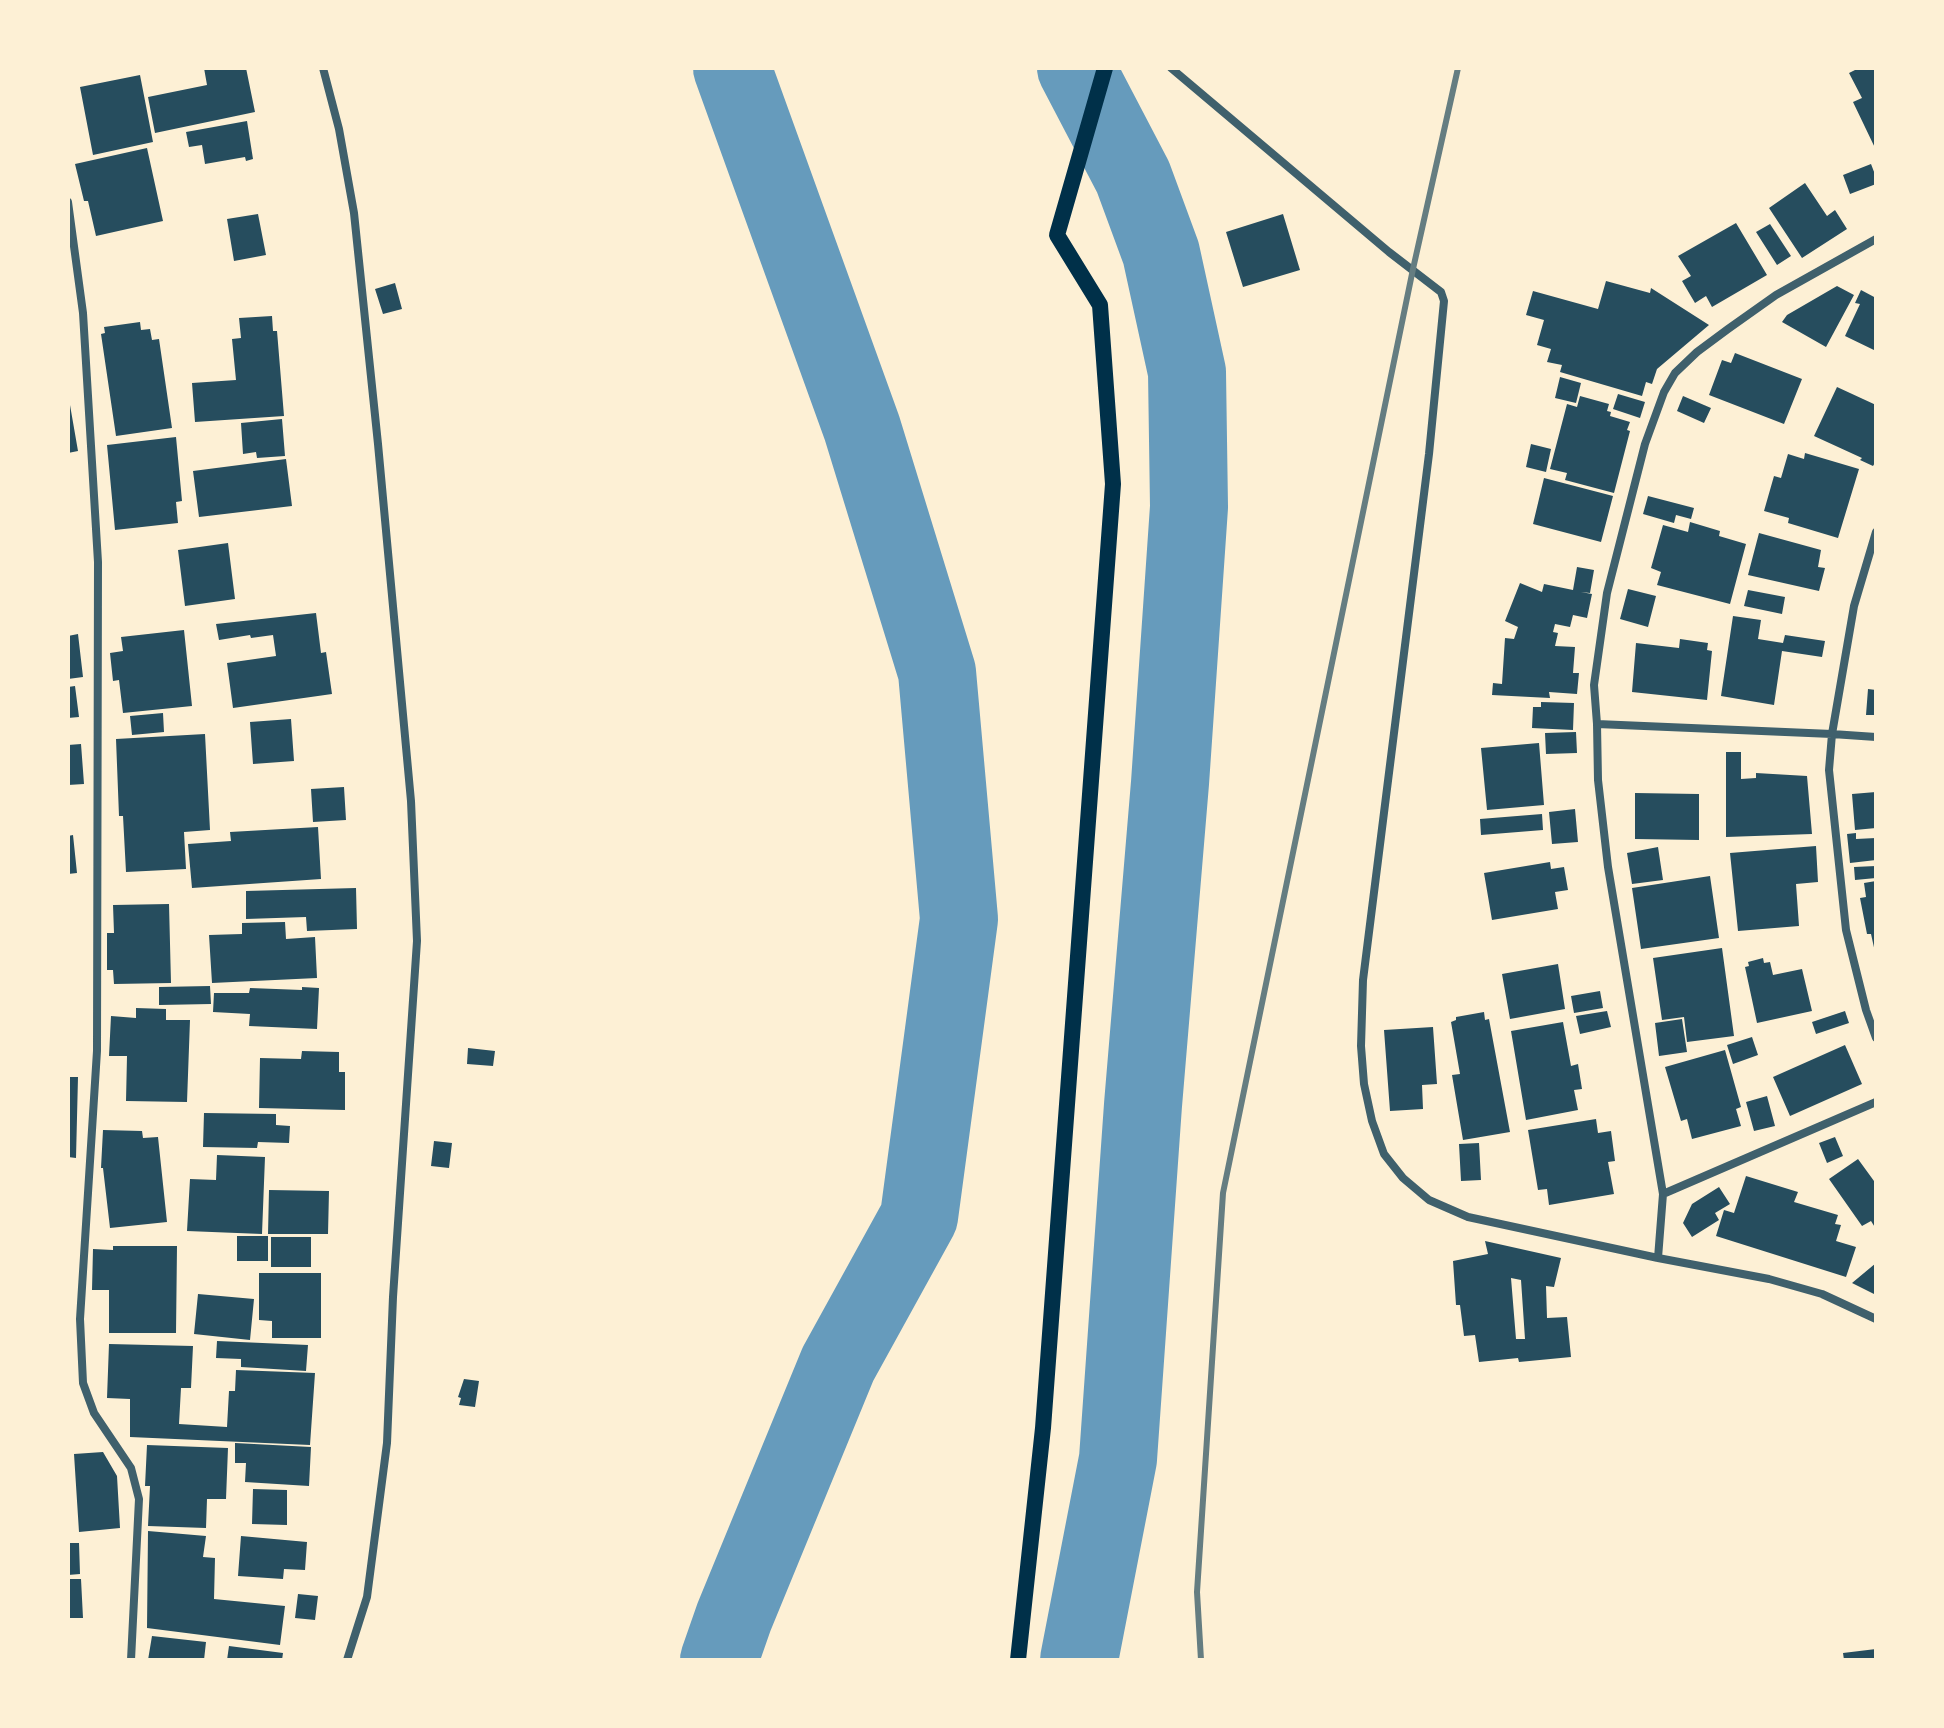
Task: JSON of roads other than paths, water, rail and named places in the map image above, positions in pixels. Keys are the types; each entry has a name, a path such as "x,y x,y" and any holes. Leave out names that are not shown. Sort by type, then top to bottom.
{"main road":[{"path":"1018,1660 1043,1428 1113,484 1100,305 1057,235 1105,68"}],"street":[{"path":"323,68 339,129 354,213 411,801 417,941 393,1297 387,1443 367,1597 347,1660"},
{"path":"1171,68 1389,252 1441,292 1444,301 1429,454 1363,980 1361,1046 1364,1084 1372,1121 1384,1154 1403,1178 1429,1200 1468,1217 1769,1279 1822,1294 1876,1319"},
{"path":"68,202 83,313 98,562 97,1051 80,1319 83,1383 94,1413 131,1468 139,1499 131,1660"},
{"path":"1658,1258 1663,1194 1608,867 1598,780 1594,685 1607,593 1645,444 1664,392 1675,373 1697,352 1776,295 1876,239"},
{"path":"1876,532 1854,606 1832,734 1829,770 1846,930 1876,1038"},
{"path":"1597,724 1876,737"},
{"path":"1663,1194 1876,1102"}],"waterway":[{"path":"719,1660 838,1364 919,1217 959,919 937,672 862,428 732,68"},
{"path":"1076,68 1133,177 1161,253 1187,372 1189,507 1118,1459 1079,1660"}],"railway":[{"path":"1201,1660 1197,1592 1223,1193 1413,269 1458,68"}]}
